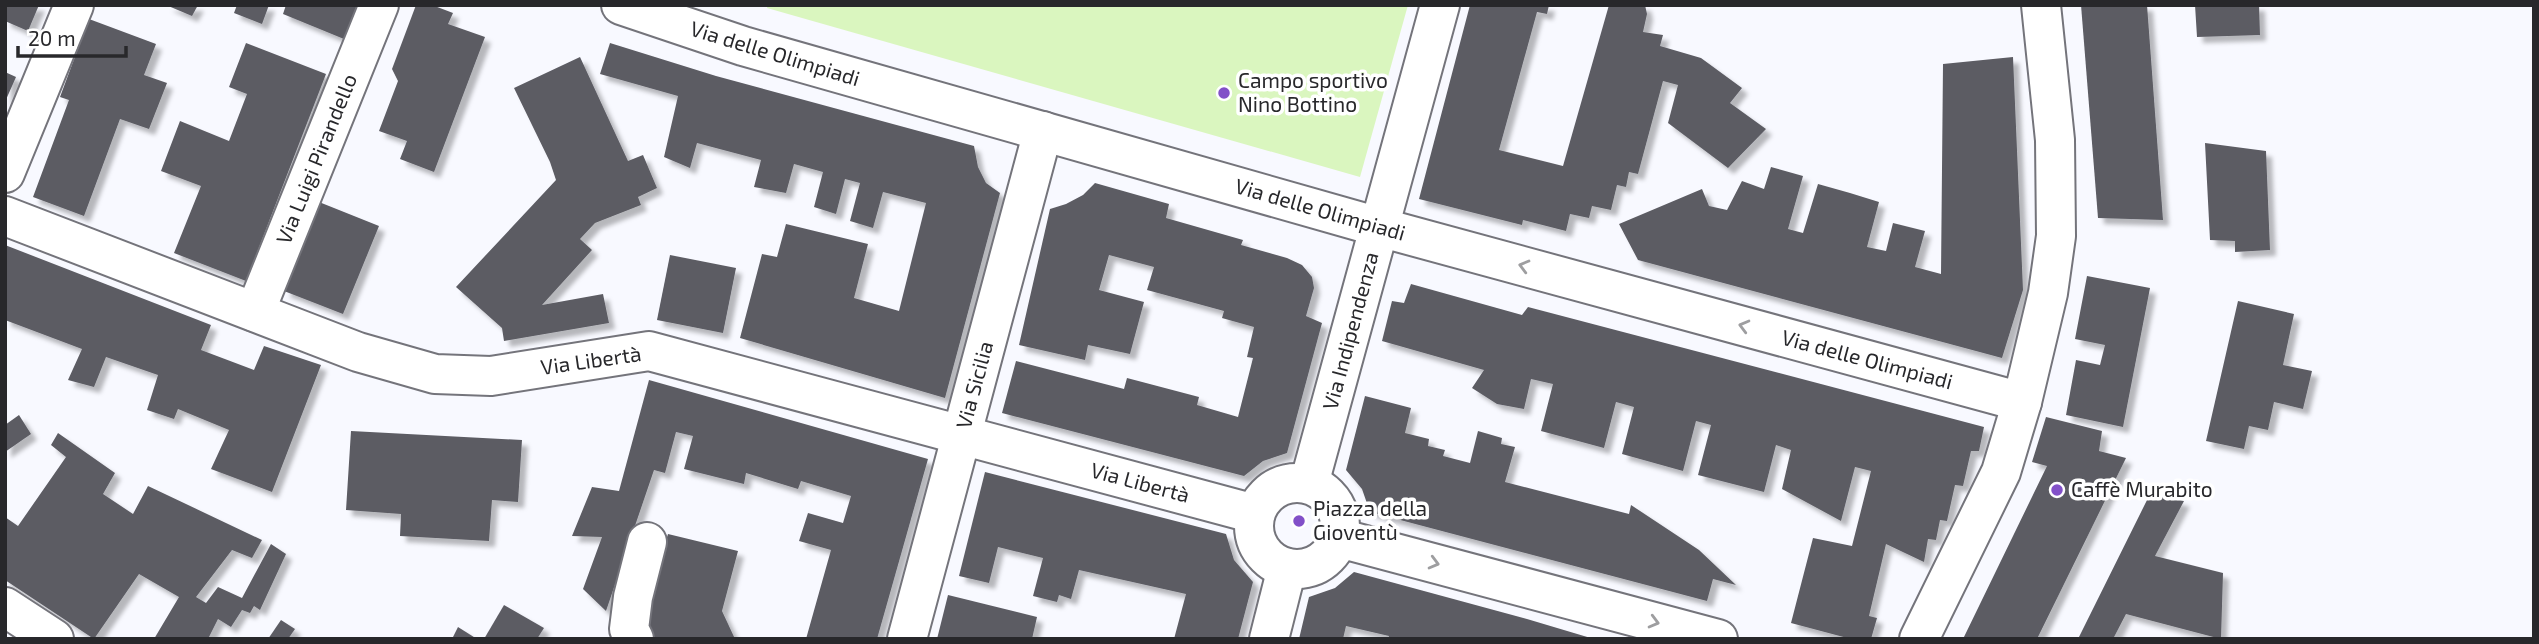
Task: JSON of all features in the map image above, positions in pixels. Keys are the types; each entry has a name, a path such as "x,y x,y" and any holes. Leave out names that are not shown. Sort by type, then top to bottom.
{"street":[{"path":"5,173 74,5"},
{"name":"Via Luigi Pirandello","path":"255,312 379,5"},
{"name":"Via delle Olimpiadi","path":"621,5 743,46 1379,227 2022,402"},
{"name":"Via Indipendenza","path":"1313,469 1440,5"},
{"path":"1919,639 2001,472 2022,402 2048,293 2056,236 2055,140 2041,5"},
{"name":"Via Sicilia","path":"907,639 1042,131"},
{"name":"Via Libertà","path":"5,216 358,352 435,374 491,376 649,351 1241,510"},
{"path":"1284,582 1260,547 1241,510 1313,469 1354,541 1718,639"},
{"path":"1269,639 1284,582 1354,541"},
{"path":"634,639 629,629 647,542"},
{"path":"5,607 54,639"}],"green space":[{"name":"Campo sportivo Nino Bottino","path":"768,5 1408,5 1360,177 767,8"}],"building":[{"path":"5,5 39,5 28,31 5,21"},
{"path":"166,5 198,5 192,16"},
{"path":"237,5 269,5 262,24 234,13"},
{"path":"286,5 357,5 344,39 283,14"},
{"path":"416,5 432,5 453,13 448,24 485,37 434,172 400,159 407,141 379,131 398,81 392,69"},
{"path":"1470,5 1549,5 1547,14 1537,12 1499,150 1563,166 1609,5 1645,5 1647,14 1643,32 1663,35 1660,46 1701,58 1742,88 1730,103 1766,129 1728,168 1668,123 1678,85 1663,81 1638,174 1629,172 1626,187 1617,185 1611,210 1592,206 1589,218 1570,214 1566,231 1523,220 1522,225 1419,199"},
{"path":"2081,5 2147,5 2163,220 2098,218"},
{"path":"2195,5 2259,5 2260,35 2197,37"},
{"path":"89,19 156,44 144,75 167,83 149,129 120,119 84,216 33,197 69,100 60,97"},
{"path":"246,43 326,74 246,281 174,253 201,186 161,171 180,121 229,141 247,94 229,87"},
{"path":"610,43 716,76 974,146 978,167 986,183 1000,193 945,398 740,338 762,254 777,257 786,224 868,244 854,298 899,311 926,203 883,192 873,228 850,221 860,183 845,179 836,214 814,207 823,172 794,164 786,193 754,187 761,160 697,143 690,168 664,157 678,96 600,74"},
{"path":"580,57 628,161 643,155 657,188 638,197 641,205 595,223 580,239 592,250 542,305 603,294 609,323 504,341 502,328 456,287 556,180 514,88"},
{"path":"2013,57 2023,290 2002,358 1638,260 1619,224 1702,189 1709,206 1727,210 1742,181 1764,189 1771,167 1803,176 1788,229 1803,233 1818,184 1850,193 1879,202 1867,247 1886,251 1893,223 1925,231 1915,267 1941,274 1943,64"},
{"path":"5,72 16,77 5,102"},
{"path":"2205,143 2266,151 2270,250 2235,252 2235,241 2210,240"},
{"path":"1095,183 1169,204 1166,218 1243,240 1241,245 1302,265 1312,277 1314,288 1306,316 1322,323 1287,453 1263,461 1244,476 1002,413 1016,361 1124,389 1127,378 1199,397 1197,405 1238,417 1253,358 1247,357 1254,327 1222,318 1224,311 1147,290 1154,267 1109,255 1099,290 1144,302 1130,354 1088,345 1085,360 1019,345 1050,209 1083,195"},
{"path":"319,202 379,226 343,314 284,291"},
{"path":"5,245 211,325 201,350 254,370 264,346 321,365 272,492 211,469 229,430 178,409 174,419 147,410 158,375 106,357 94,387 68,380 82,349 5,320"},
{"path":"670,255 736,268 723,333 657,320"},
{"path":"2087,276 2150,288 2123,427 2066,415 2076,360 2100,365 2105,345 2075,339"},
{"path":"1411,284 1522,315 1528,307 1984,427 1979,451 1971,451 1963,486 1955,485 1947,521 1940,520 1936,540 1928,539 1924,562 1886,544 1869,616 1877,618 1871,639 1851,639 1791,623 1813,538 1852,546 1871,471 1855,467 1841,521 1782,489 1791,450 1776,445 1764,492 1698,475 1711,425 1696,421 1683,471 1622,454 1634,407 1616,402 1604,448 1541,431 1553,384 1531,379 1524,409 1497,404 1472,388 1484,370 1382,341 1392,301 1404,303"},
{"path":"2238,301 2294,314 2283,365 2312,371 2303,409 2274,402 2268,430 2249,426 2244,449 2206,441"},
{"path":"649,380 928,459 877,639 806,639 831,550 799,541 808,513 843,523 851,496 801,481 798,489 746,473 744,484 684,469 693,436 676,432 665,473 654,470 606,611 583,589 602,537 572,536 592,487 619,491"},
{"path":"1365,396 1411,408 1405,433 1429,439 1428,446 1445,450 1443,456 1470,463 1478,431 1502,438 1501,444 1515,447 1505,482 1629,514 1631,505 1699,550 1736,585 1713,579 1707,601 1370,512 1362,489 1346,470"},
{"path":"19,415 31,434 5,452 5,425"},
{"path":"2046,417 2102,431 2099,451 2126,458 2037,639 1963,639 2047,466 2032,462"},
{"path":"351,431 522,440 518,502 492,500 489,541 400,536 401,514 346,510"},
{"path":"58,433 115,473 103,494 133,514 148,486 262,540 252,558 232,550 196,597 206,603 218,587 242,598 271,544 286,554 260,610 254,606 250,613 242,610 231,627 218,619 208,639 154,639 179,597 139,574 94,639 5,580 5,517 18,526 66,457 51,445"},
{"path":"985,472 1226,534 1234,560 1253,582 1238,639 1174,639 1186,594 1079,570 1071,599 1059,595 1057,602 1033,596 1043,558 998,547 989,583 959,576"},
{"path":"2151,492 2184,501 2155,556 2223,573 2221,639 2126,614 2113,639 2078,639"},
{"path":"668,534 738,551 722,611 735,639 654,639 647,624 649,593"},
{"path":"1354,572 1594,639 1388,639 1389,636 1346,626 1343,639 1299,639 1309,597 1335,588"},
{"path":"948,595 1037,617 1032,639 937,639"},
{"path":"504,605 544,628 537,639 484,639"},
{"path":"281,620 295,629 288,639 268,639"},
{"path":"458,627 477,639 452,639"}],"place":[{"name":"Campo sportivo Nino Bottino","path":"1224,93"},
{"name":"Caffè Murabito","path":"2057,490"},
{"name":"Piazza della Gioventù","path":"1299,521"}]}
